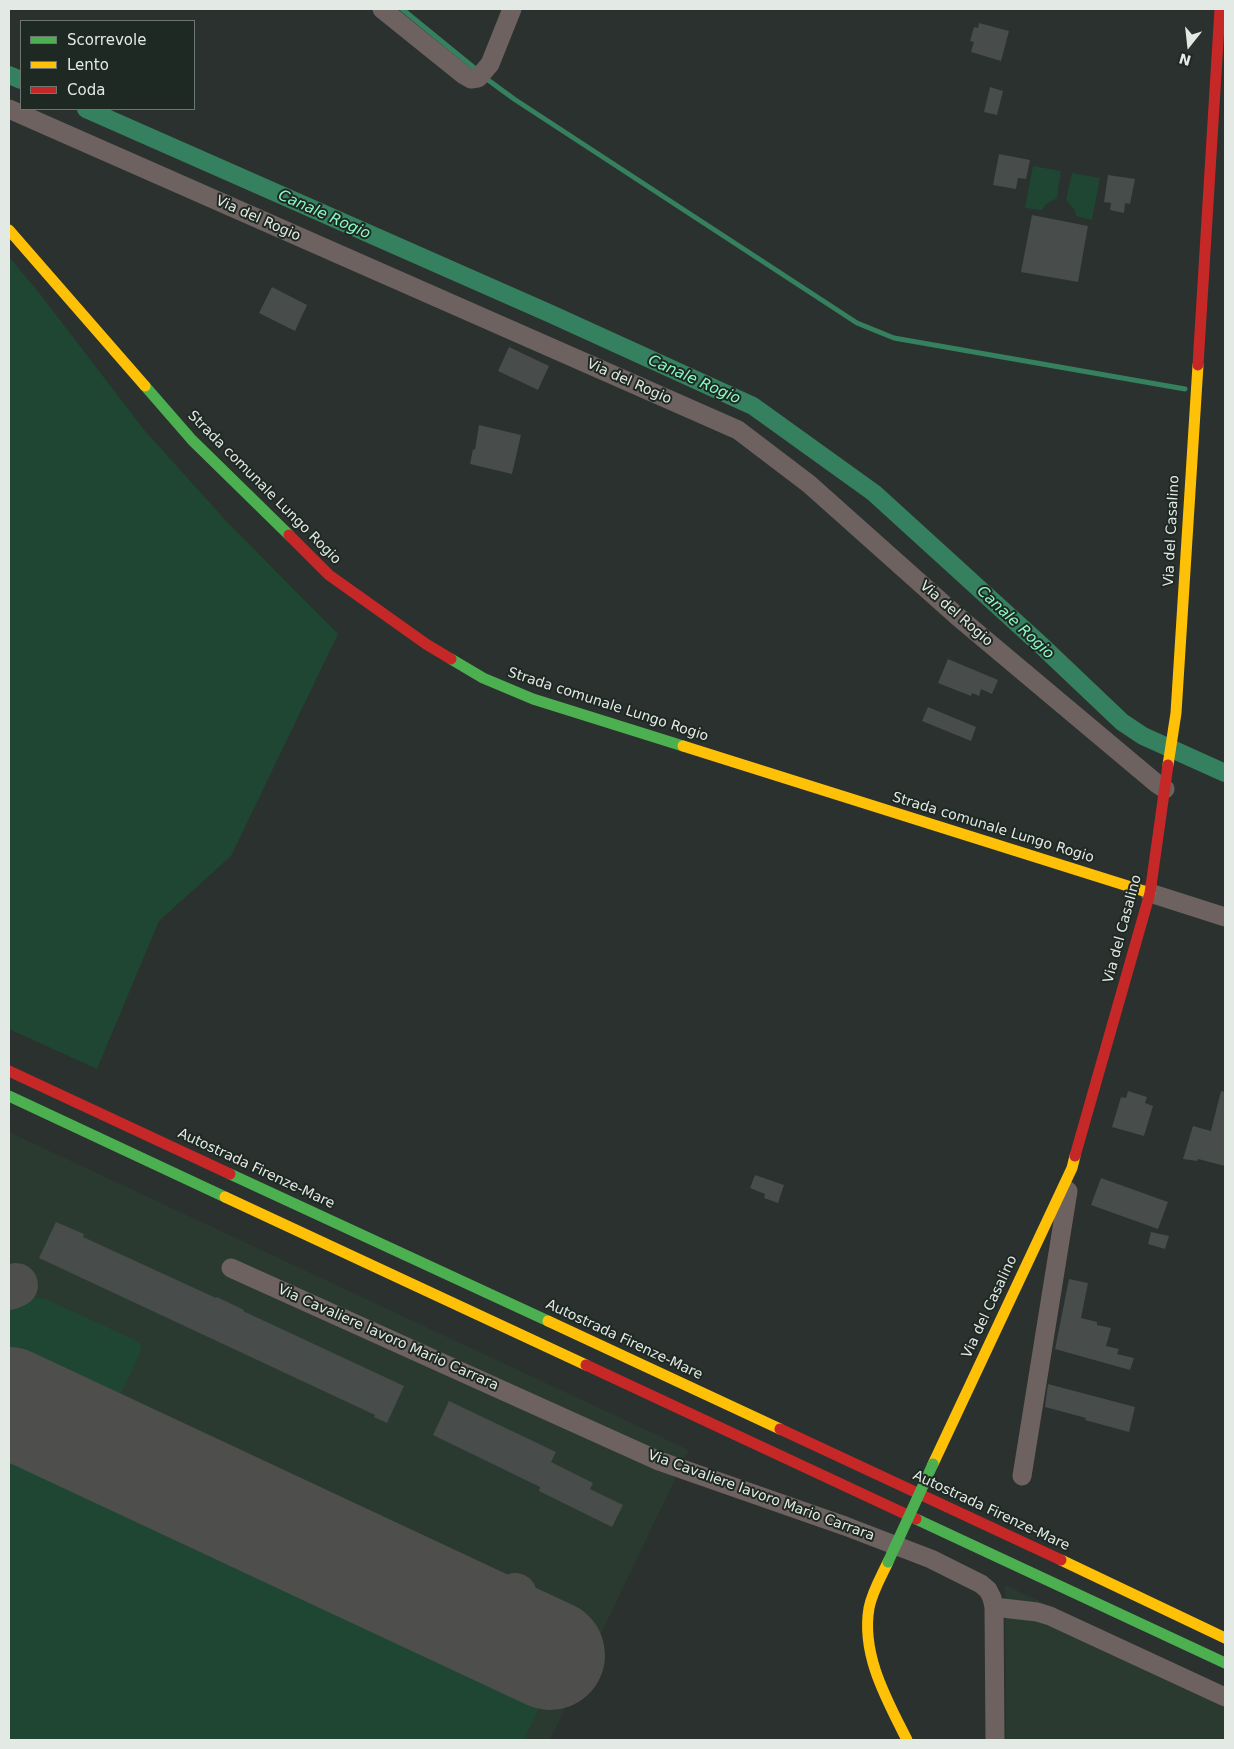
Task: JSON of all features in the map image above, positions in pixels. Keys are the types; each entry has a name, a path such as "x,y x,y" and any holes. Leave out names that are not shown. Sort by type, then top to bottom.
{"main road":[{"name":"Via del Casalino","path":"908,1740 874,1665 867,1630 870,1606 933,1464 1072,1168 1150,893 1176,713 1220,9"},
{"name":"Strada comunale Lungo Rogio","path":"9,230 192,440 329,575 426,644 483,678 533,699 1150,893"},
{"name":"Autostrada Firenze-Mare","path":"9,1071 983,1523 1225,1638"},
{"path":"9,1096 1225,1662"}],"street":[{"path":"382,9 471,79 484,71 512,9"},
{"name":"Via del Rogio","path":"9,110 738,430 809,484 957,616 1165,789"},
{"path":"1150,893 1225,917"},
{"path":"1022,1476 1072,1168"},
{"name":"Via Cavaliere lavoro Mario Carrara","path":"231,1268 659,1461 845,1526 931,1559 981,1584 988,1590 994,1607 995,1740"},
{"path":"994,1607 1037,1612 1061,1620 1225,1697"}],"shaded area":[{"path":"9,1132 689,1450 550,1740 428,1740 9,1545"},
{"path":"1005,1585 1225,1688 1225,1740 1006,1740"}],"green space":[{"path":"1033,166 1061,171 1057,198 1045,205 1042,210 1025,208"},
{"path":"1072,173 1100,178 1092,220 1076,216 1075,210 1066,200"},
{"path":"9,257 40,294 145,431 229,524 338,634 231,856 159,921 97,1069 9,1029"},
{"path":"30,1297 46,1299 137,1341 141,1345 140,1354 107,1421 9,1376 9,1304"},
{"path":"9,1435 549,1687 524,1740 9,1740"}],"building":[{"path":"979,23 1009,31 1001,61 971,52 974,42 970,41 974,27 978,28"},
{"path":"990,87 1003,91 997,115 984,112"},
{"path":"999,154 1030,160 1026,179 1018,178 1016,189 993,185"},
{"path":"1108,175 1135,179 1130,204 1125,203 1124,213 1110,210 1111,203 1104,202"},
{"path":"1032,215 1088,226 1078,282 1021,272"},
{"path":"272,287 307,305 295,331 259,313"},
{"path":"509,347 549,366 538,390 498,371"},
{"path":"479,425 521,435 512,474 470,464 473,449 475,450"},
{"path":"948,659 998,680 992,694 981,689 979,696 972,693 971,696 938,683"},
{"path":"928,707 976,727 971,741 922,721"},
{"path":"1128,1091 1147,1097 1145,1103 1153,1106 1144,1136 1112,1127 1121,1097 1126,1098"},
{"path":"1221,1091 1225,1092 1225,1166 1198,1159 1197,1161 1183,1159 1193,1126 1211,1131"},
{"path":"755,1175 784,1185 778,1203 764,1198 765,1194 750,1188"},
{"path":"1101,1178 1168,1202 1158,1229 1091,1205"},
{"path":"56,1222 84,1234 83,1237 217,1297 404,1386 387,1423 374,1417 375,1415 39,1258"},
{"path":"1151,1232 1169,1236 1165,1249 1148,1244"},
{"path":"1069,1279 1088,1283 1081,1318 1097,1322 1097,1325 1111,1328 1106,1346 1119,1349 1117,1354 1134,1358 1130,1370 1055,1349"},
{"path":"1048,1384 1135,1407 1129,1432 1045,1407"},
{"path":"449,1401 556,1452 551,1462 593,1483 590,1489 623,1505 612,1527 539,1491 540,1487 433,1435"}],"waterway":[{"path":"402,9 478,71"},
{"name":"Canale Rogio","path":"9,75 20,80"},
{"path":"484,77 514,99 857,323 894,338 1185,389"},
{"name":"Canale Rogio","path":"88,110 551,314 753,406 874,493 1042,646 1122,722 1143,736 1225,773"}],"taxiway":[{"path":"9,1288 16,1285"},
{"path":"497,1631 515,1595"}],"runway":[{"path":"9,1402 550,1655"}],"traffic: fast":[{"path":"145,386 192,440 289,535"},
{"path":"451,659 483,678 533,699 683,746"},
{"path":"9,1096 225,1197"},
{"path":"230,1174 548,1321"},
{"path":"888,1562 933,1464"},
{"path":"916,1519 1225,1663"}],"traffic: slow":[{"path":"9,230 145,386"},
{"path":"1168,765 1176,713 1198,365"},
{"path":"683,746 1150,893"},
{"path":"933,1464 1072,1168 1075,1156"},
{"path":"225,1197 586,1365"},
{"path":"548,1321 780,1429"},
{"path":"1061,1560 1225,1638"},
{"path":"888,1562 870,1602 869,1643 872,1660 884,1693 907,1740"}],"traffic: jam":[{"path":"1198,365 1220,9"},
{"path":"289,535 329,575 426,644 451,659"},
{"path":"1075,1156 1150,893 1168,765"},
{"path":"9,1071 230,1174"},
{"path":"586,1365 916,1519"},
{"path":"780,1429 1061,1560"}]}
